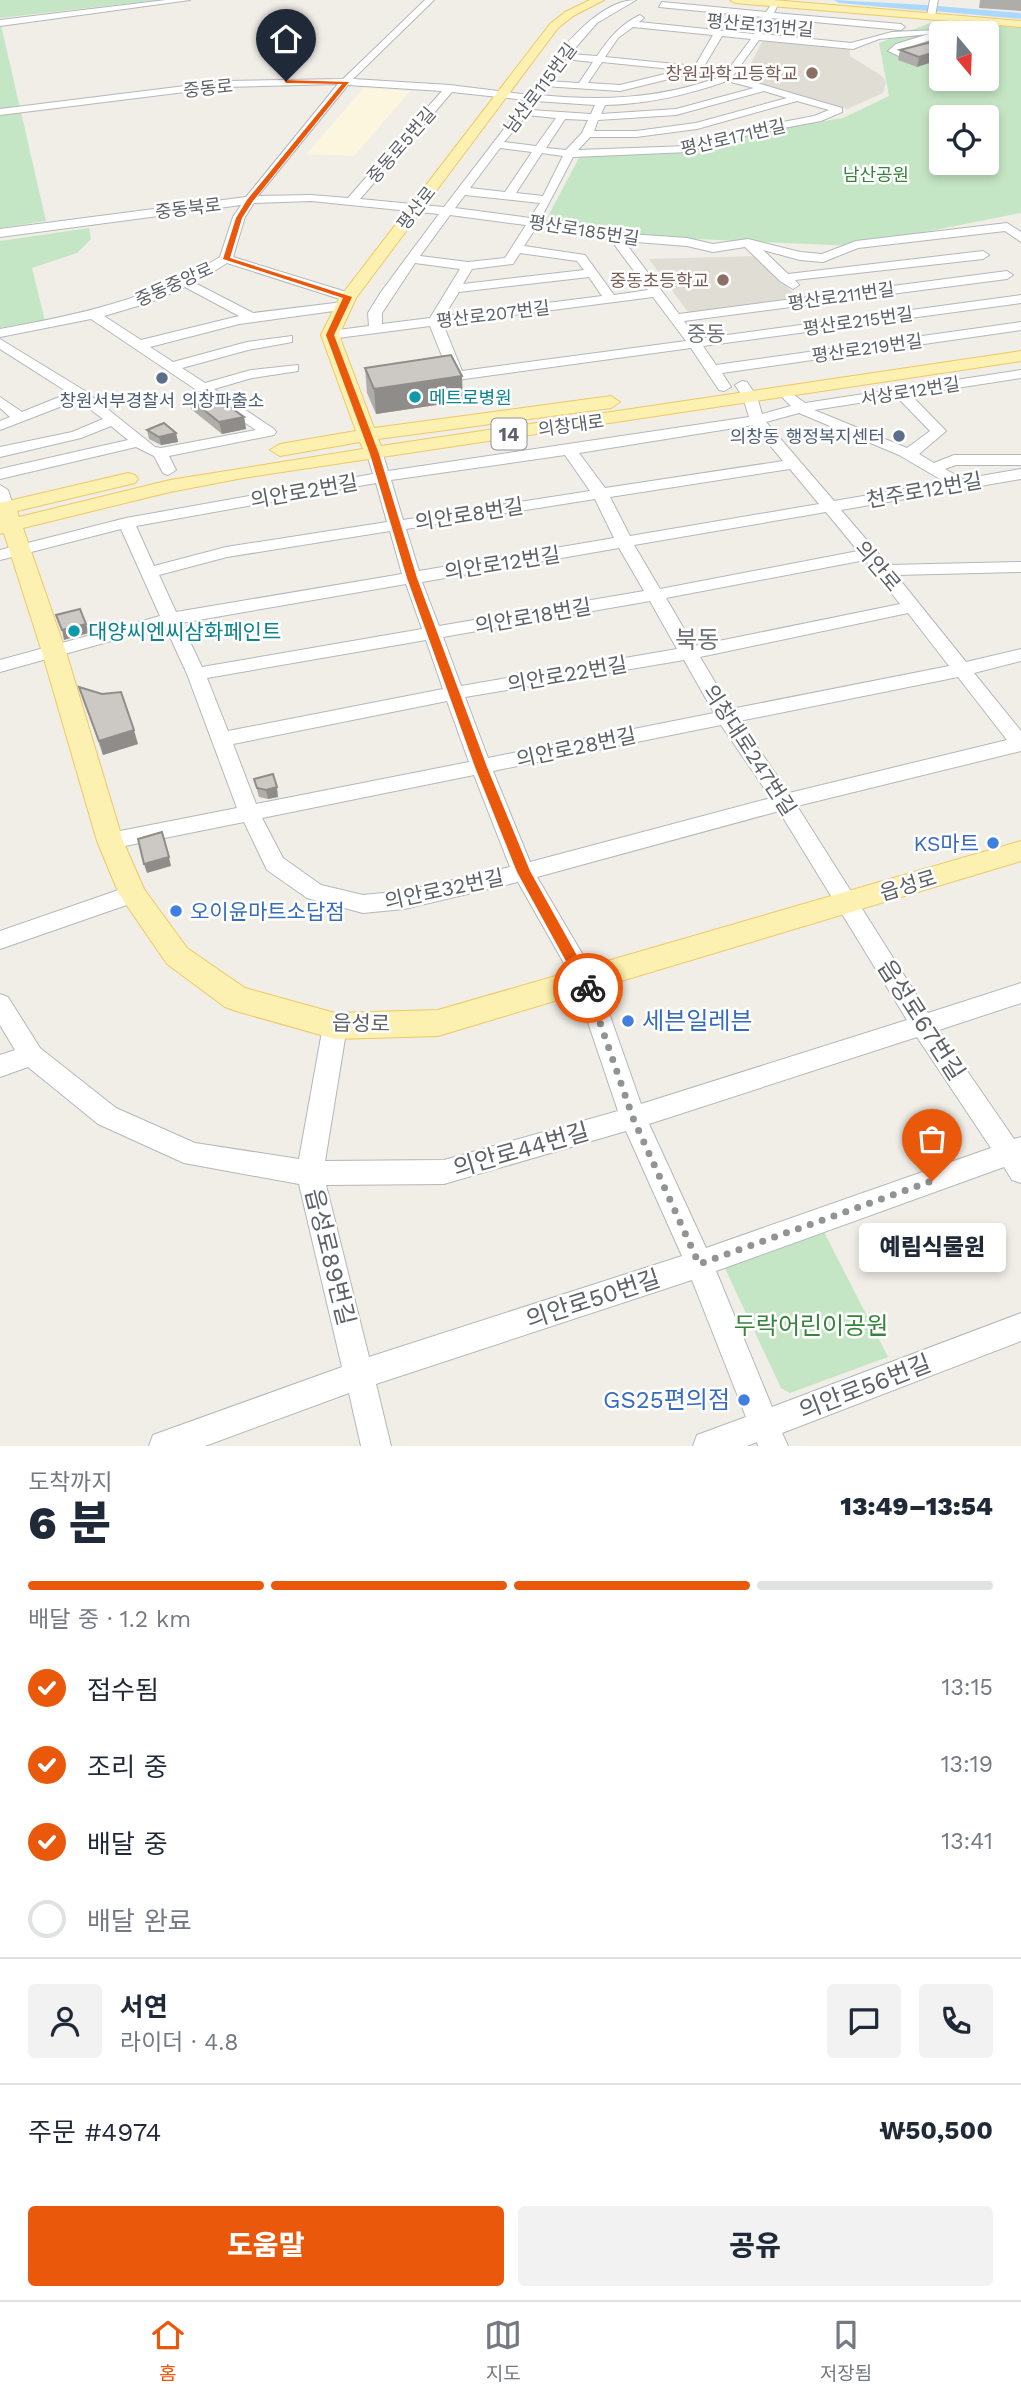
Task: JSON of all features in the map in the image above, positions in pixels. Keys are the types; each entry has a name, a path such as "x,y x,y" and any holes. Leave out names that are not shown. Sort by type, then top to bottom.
{"main road":[{"name":"평산로","path":"330,335 346,301 554,26 569,14 598,0"},
{"path":"735,0 1021,24"},
{"path":"330,335 374,454"},
{"name":"의창대로","path":"5,524 206,479 374,454 1021,344"},
{"name":"의창대로","path":"5,524 164,461 739,390 783,391 1021,356"},
{"name":"읍성로","path":"5,524 54,652 110,841 133,894 177,956 236,998 335,1026 438,1023 1021,851"}],"street":[{"path":"0,22 173,0"},
{"path":"0,22 186,0"},
{"name":"중동중앙로","path":"0,333 94,315 184,282 226,259 239,218 250,200 346,82 430,0"},
{"name":"남산로115번길","path":"376,329 375,313 411,259 524,112 541,83 594,21 632,0"},
{"path":"931,16 934,0"},
{"path":"729,76 757,36 774,4"},
{"path":"581,87 615,36 628,24 658,9 769,15 901,27"},
{"name":"평산로131번길","path":"658,9 712,20"},
{"path":"628,24 853,46 868,40 925,30 935,32 933,36 899,46 893,51 899,53 926,47"},
{"name":"평산로131번길","path":"750,24 777,27"},
{"path":"859,34 873,36 901,27"},
{"path":"541,83 620,88 698,69 719,33"},
{"path":"615,36 629,37"},
{"path":"699,43 712,45"},
{"path":"608,47 621,48"},
{"path":"694,55 707,57"},
{"path":"564,56 698,69 799,98"},
{"path":"636,63 630,78 636,85 679,112 718,142"},
{"name":"중동로","path":"0,111 243,84 298,81 450,88 600,103 657,99 729,76"},
{"name":"중동로5번길","path":"351,201 450,88"},
{"path":"524,112 595,119 679,112 767,88"},
{"path":"587,134 636,134 697,126 799,98"},
{"name":"평산로171번길","path":"497,144 569,154 689,149 751,131 817,119 838,110 799,98"},
{"path":"411,259 468,266 509,261 547,200 569,154 587,134 600,103"},
{"path":"508,196 562,116"},
{"path":"463,191 547,200"},
{"name":"중동북로","path":"0,233 250,200 311,198 418,207"},
{"name":"평산로185번길","path":"418,207 533,222 615,237 687,242 713,248 748,243 800,256 823,258 856,245 957,232 1007,227 1021,238"},
{"path":"957,232 1021,286"},
{"name":"의안로","path":"615,237 714,370 739,390 757,420 792,464 883,570 1021,744"},
{"path":"748,243 810,300"},
{"path":"517,249 574,255 584,261 611,299"},
{"path":"785,278 983,255"},
{"path":"226,259 346,301"},
{"path":"435,321 468,266"},
{"path":"454,289 593,273"},
{"name":"평산로211번길","path":"675,318 1007,275"},
{"path":"184,282 254,319"},
{"name":"평산로207번길","path":"330,335 656,293"},
{"path":"845,295 892,344"},
{"name":"평산로215번길","path":"435,321 457,376 1021,299"},
{"path":"137,345 346,301"},
{"path":"0,343 80,394 164,461 269,432 94,315"},
{"name":"평산로219번길","path":"714,370 1021,326"},
{"path":"172,366 247,346 287,339"},
{"path":"203,388 251,374 293,368"},
{"name":"서상로12번길","path":"757,420 799,408 1021,374"},
{"name":"서상로12번길","path":"783,391 799,408 909,454 957,484"},
{"path":"900,392 939,430 909,454"},
{"path":"0,426 80,394"},
{"path":"0,401 22,418"},
{"path":"0,452 76,435 114,420"},
{"name":"의안로2번길","path":"5,524 126,523 381,477 570,451 757,420"},
{"path":"0,474 141,441"},
{"name":"의창대로247번길","path":"570,451 600,494 625,543 726,717 784,802 847,903"},
{"path":"374,454 412,578 481,767 523,872 585,979 633,1118 699,1264 769,1436"},
{"path":"933,469 954,460 1021,460"},
{"name":"의안로8번길","path":"148,573 226,552 792,464"},
{"name":"천주로12번길","path":"828,507 1021,474"},
{"path":"957,484 973,490"},
{"name":"의안로12번길","path":"0,666 171,619 828,507"},
{"name":"의안로32번길","path":"126,523 196,674 249,813 275,864 315,892 363,904 404,900 523,872 784,802 1021,744"},
{"name":"의안로18번길","path":"196,674 655,595 869,554"},
{"path":"883,570 1021,567"},
{"name":"의안로22번길","path":"222,740 454,693 689,653 911,607"},
{"name":"의안로28번길","path":"110,841 960,670 1021,655"},
{"path":"0,940 133,894"},
{"name":"읍성로67번길","path":"847,903 923,1027 1017,1157"},
{"name":"의안로44번길","path":"0,1004 31,1055 107,1116 193,1154 310,1173 444,1172 633,1118 923,1027 1021,993"},
{"name":"읍성로89번길","path":"335,1026 310,1173 376,1446"},
{"path":"0,1066 31,1055"},
{"name":"의안로50번길","path":"164,1446 359,1375 1017,1157"},
{"name":"의안로56번길","path":"708,1446 769,1436 1021,1327"}],"shaded area":[{"name":"창원과학고등학교","path":"764,38 850,48 850,56 882,76 886,82 883,93 847,109 742,79 740,77 748,69"},
{"path":"364,88 410,91 354,156 306,154"},
{"name":"중동초등학교","path":"759,256 801,302 688,312 649,259"}],"green space":[{"path":"0,0 159,0 0,18"},
{"name":"남산공원","path":"929,23 929,91 999,91 999,24 1021,26 1021,213 854,246 651,237 547,218 581,154 693,153 753,133 843,118 889,96 879,43"},
{"path":"1,25 20,108 0,110"},
{"path":"21,112 46,221 0,228 0,115"},
{"path":"89,228 91,239 77,253 32,268 45,321 0,328 0,241"},
{"name":"두락어린이공원","path":"821,1226 888,1357 790,1393 781,1388 723,1264"}],"building":[{"path":"929,43 929,54 919,57 900,50"},
{"path":"451,355 462,376 374,389 365,368"},
{"path":"207,390 244,417 219,422 188,397"},
{"path":"164,423 176,433 159,437 147,430"},
{"path":"80,609 86,624 62,630 56,615"},
{"path":"79,687 102,694 121,692 134,730 99,741"},
{"path":"273,774 277,787 266,790 257,788 254,779"},
{"path":"162,832 169,857 144,864 138,839"}],"waterway":[{"path":"839,0 927,8"},
{"path":"938,9 1021,16"}],"way so far":[{"path":"588,988 633,1118 699,1264 932,1181"}],"place":[{"name":"창원과학고등학교","path":"812,73"},
{"name":"중동초등학교","path":"723,280"},
{"name":"창원서부경찰서 의창파출소","path":"162,378"},
{"name":"메트로병원","path":"415,397"},
{"name":"의창동 행정복지센터","path":"899,436"},
{"name":"대양씨엔씨삼화페인트","path":"74,631"},
{"name":"KS마트","path":"993,843"},
{"name":"오이윤마트소답점","path":"176,911"},
{"name":"세븐일레븐","path":"628,1021"},
{"name":"예림식물원","path":"932,1181"},
{"name":"GS25편의점","path":"744,1400"}],"district":[{"name":"중동","path":"706,333"},
{"name":"북동","path":"697,640"}],"route":[{"path":"286,81 346,82 256,191 239,218 226,259 348,297 330,335 374,454 412,578 481,767 523,872 588,988"}]}
